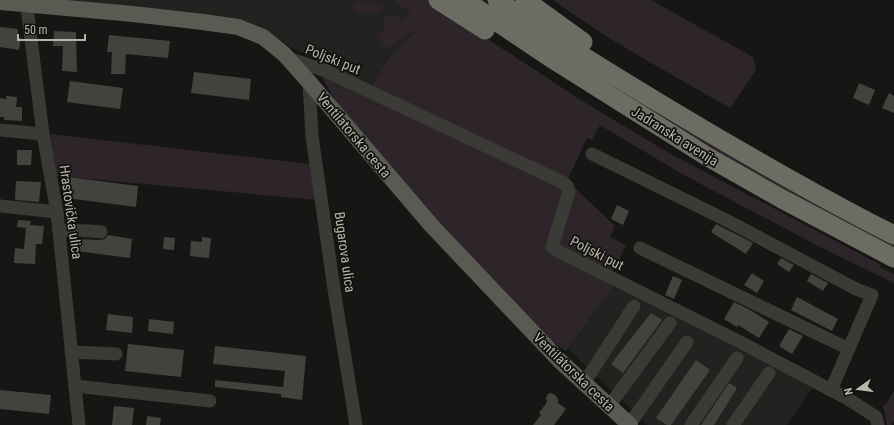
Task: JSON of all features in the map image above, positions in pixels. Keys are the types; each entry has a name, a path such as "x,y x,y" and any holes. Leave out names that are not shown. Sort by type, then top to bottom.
{"highway":[{"path":"438,0 641,129 709,170 742,188 782,199"},
{"name":"Jadranska avenija","path":"464,0 554,60 708,157 782,199 894,258"},
{"name":"Jadranska avenija","path":"497,0 559,41 699,126 827,200 894,235"},
{"path":"525,0 699,126"}],"main road":[{"name":"Ventilatorska cesta","path":"0,2 26,2 133,14 238,28 263,37 288,58 431,225 560,361 630,425"}],"street":[{"name":"Hrastovička ulica","path":"26,2 43,134 57,212 78,425"},
{"name":"Poljski put","path":"288,58 326,71 564,183 568,187 569,191 552,247 554,249 740,342 831,390 876,417 878,424"},
{"name":"Bugarova ulica","path":"309,82 312,136 333,282 356,425"},
{"path":"0,130 43,134"},
{"path":"592,154 724,219 856,289 872,295 831,390"},
{"path":"0,206 57,212"},
{"path":"59,230 100,232"},
{"name":"Poljski put","path":"640,248 848,349"},
{"path":"584,383 634,306"},
{"path":"609,406 670,324"},
{"path":"630,425 687,342"},
{"path":"71,352 116,354"},
{"path":"691,425 737,358"},
{"path":"733,425 769,373"},
{"path":"74,386 210,401"}],"shaded area":[{"path":"33,0 405,0 422,24 390,56 371,87 295,49 254,26"},
{"path":"359,0 386,8 371,16 363,11 358,13 351,7"},
{"path":"394,0 428,0 587,104 671,154 881,265 880,267 894,274 894,283 818,246 682,174 600,125 592,140 587,138 567,181 371,87 390,56 418,28 386,49 377,34 384,32 384,19 391,14 403,19 411,10 402,7"},
{"path":"477,0 484,0 544,39 894,243 894,248 819,209 698,140"},
{"path":"553,0 651,0 753,57 756,70 730,108 617,43"},
{"path":"321,74 563,188 547,243 616,283 566,351 546,337 434,219 337,104"},
{"path":"50,134 311,164 317,200 57,176"},
{"path":"575,188 615,226 610,237 626,245 612,274 557,244"},
{"path":"616,283 814,386 787,425 648,425 568,349"},
{"path":"894,391 894,421 891,425 887,425 883,405 886,404"}],"building":[{"path":"0,27 18,29 17,38 21,38 19,50 0,47"},
{"path":"54,31 76,32 77,72 62,71 63,46 53,46"},
{"path":"109,35 170,41 168,58 126,54 125,74 111,74 112,52 107,52"},
{"path":"194,72 251,79 249,100 191,93"},
{"path":"70,81 123,88 120,109 67,102"},
{"path":"859,83 875,90 869,105 853,98"},
{"path":"889,93 894,96 894,113 882,108"},
{"path":"6,96 17,97 16,107 22,107 22,121 4,120 4,117 0,117 0,98 6,99"},
{"path":"17,150 32,150 31,165 17,165"},
{"path":"68,177 138,186 136,207 66,198"},
{"path":"16,181 41,182 39,202 15,200"},
{"path":"617,205 629,211 623,225 611,219"},
{"path":"18,220 31,221 30,225 44,226 42,244 36,244 35,264 14,263 15,248 24,249 26,228 17,227"},
{"path":"716,224 753,243 746,254 711,232"},
{"path":"108,235 132,239 130,258 76,251 77,239 100,240 105,239"},
{"path":"164,237 175,238 174,250 163,249"},
{"path":"202,237 211,238 209,258 190,256 191,241 202,242"},
{"path":"781,258 794,265 789,272 777,264"},
{"path":"752,273 764,281 757,293 744,285"},
{"path":"811,274 828,283 823,291 807,281"},
{"path":"673,276 682,280 674,299 665,295"},
{"path":"797,297 838,319 832,331 791,310"},
{"path":"734,302 769,322 759,338 738,325 737,327 724,319"},
{"path":"651,313 662,320 623,373 611,364"},
{"path":"108,314 133,317 132,333 106,330"},
{"path":"149,319 174,322 173,334 148,331"},
{"path":"789,329 803,336 792,354 779,346"},
{"path":"128,344 184,350 181,377 125,371"},
{"path":"215,346 306,356 302,400 281,397 281,394 215,387 215,380 283,387 285,371 213,364"},
{"path":"696,360 710,370 671,425 667,425 656,418"},
{"path":"729,383 737,388 714,425 701,425"},
{"path":"0,390 51,395 49,414 0,409"},
{"path":"551,393 558,399 558,403 566,409 554,425 533,425 541,415 539,413 547,402 546,397"},
{"path":"114,406 134,408 132,425 112,425"},
{"path":"147,416 161,418 160,425 146,425"}]}
